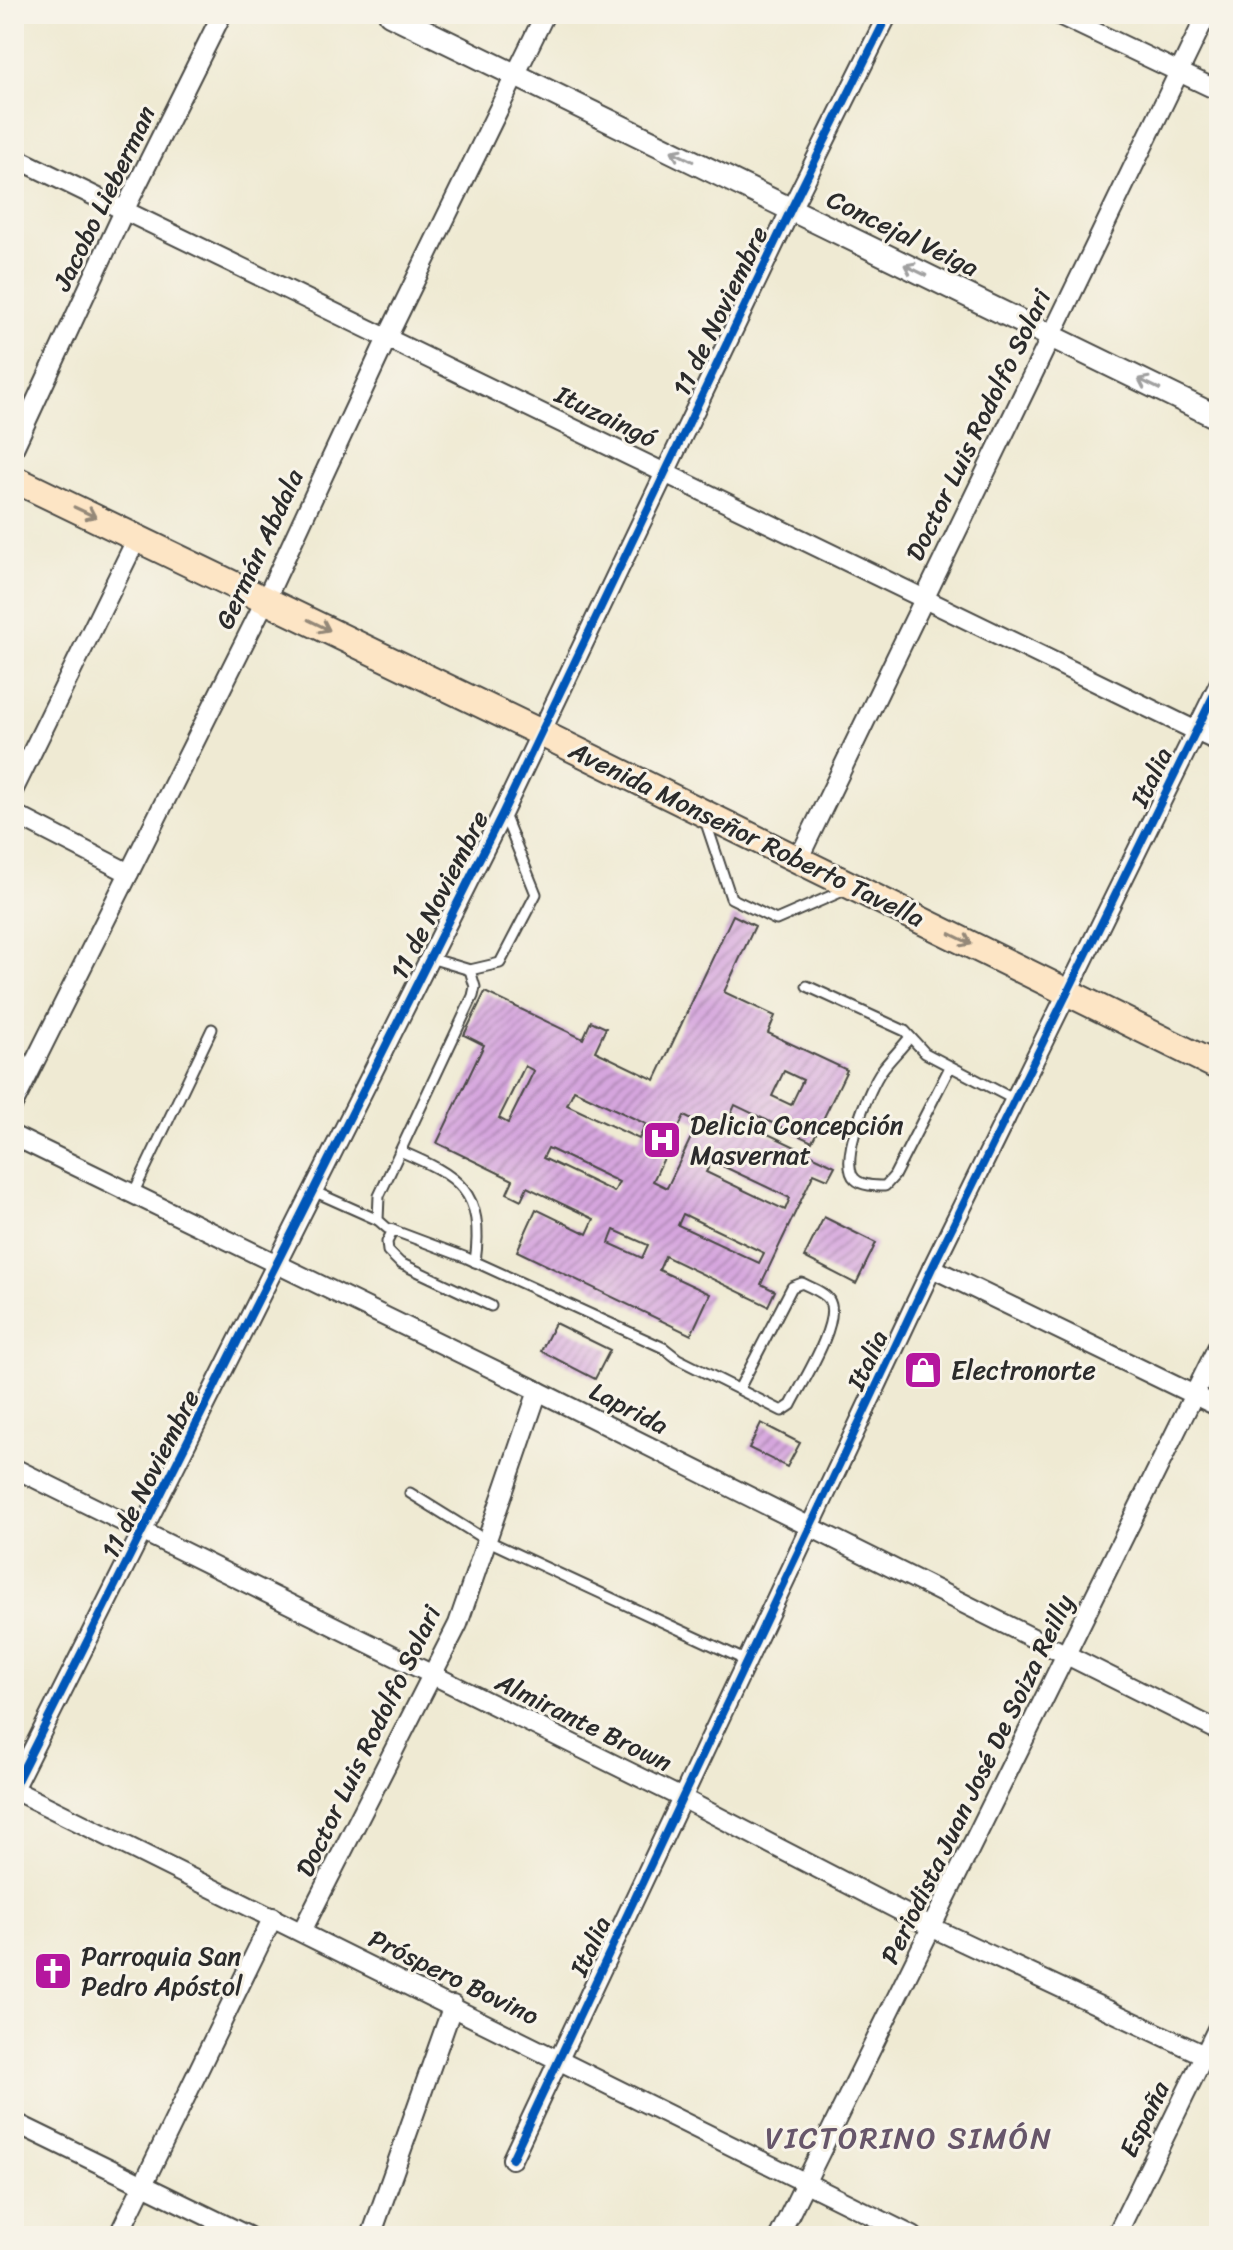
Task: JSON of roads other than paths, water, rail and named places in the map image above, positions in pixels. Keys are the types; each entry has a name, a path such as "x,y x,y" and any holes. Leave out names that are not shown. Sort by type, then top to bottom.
{"main road":[{"name":"Avenida Monseñor Roberto Tavella","path":"14,479 138,536 1219,1067"}],"street":[{"name":"Jacobo Lieberman","path":"14,448 124,211 222,14"},
{"name":"Concejal Veiga","path":"390,14 1219,418"},
{"name":"Germán Abdala","path":"14,1103 266,599 388,336 545,14"},
{"name":"11 de Noviembre","path":"14,1788 503,812 791,209 888,14"},
{"path":"1057,14 1219,91"},
{"name":"Doctor Luis Rodolfo Solari","path":"798,860 922,597 1207,14"},
{"name":"Ituzaingó","path":"14,157 1219,742"},
{"path":"14,789 138,536"},
{"name":"Italia","path":"512,2159 932,1268 1219,684"},
{"path":"14,814 129,873"},
{"name":"Laprida","path":"14,1136 538,1391 810,1530 1219,1731"},
{"path":"932,1268 1219,1407"},
{"name":"Periodista Juan José De Soiza Reilly","path":"779,2236 1219,1344"},
{"name":"Doctor Luis Rodolfo Solari","path":"302,1931 458,1624 484,1539 538,1391"},
{"name":"Almirante Brown","path":"14,1468 682,1798 933,1928 1211,2058"},
{"name":"Próspero Bovino","path":"14,1788 913,2236"},
{"path":"118,2236 273,1917"},
{"path":"371,2236 453,2005"},
{"name":"España","path":"1116,2236 1211,2058 1219,2025"},
{"path":"14,2122 248,2236"}],"lane":[{"path":"430,958 470,970 500,963 536,894 503,812"},
{"path":"702,812 731,898 753,909 776,920 853,886"},
{"path":"378,1220 379,1196 473,996 475,987 470,970"},
{"path":"807,986 910,1037 925,1053 1015,1100"},
{"path":"133,1194 212,1029"},
{"path":"910,1037 883,1068 852,1133 850,1170 855,1180 870,1186 885,1186 894,1176 950,1067"},
{"path":"400,1151 444,1170 458,1180 479,1223 475,1262"},
{"path":"313,1191 378,1220 393,1230 475,1262 664,1348 678,1359 782,1411 791,1405 833,1321 831,1302 826,1295 802,1283 792,1287 739,1389"},
{"path":"393,1230 387,1242 388,1251 400,1263 491,1306"},
{"path":"410,1493 484,1539 747,1661"}],"place":[{"name":"Delicia Concepción Masvernat","path":"662,1140"},
{"name":"Electronorte","path":"923,1370"},
{"name":"Parroquia San Pedro Apóstol","path":"53,1971"}],"district":[{"name":"VICTORINO SIMÓN","path":"909,2138"}]}
